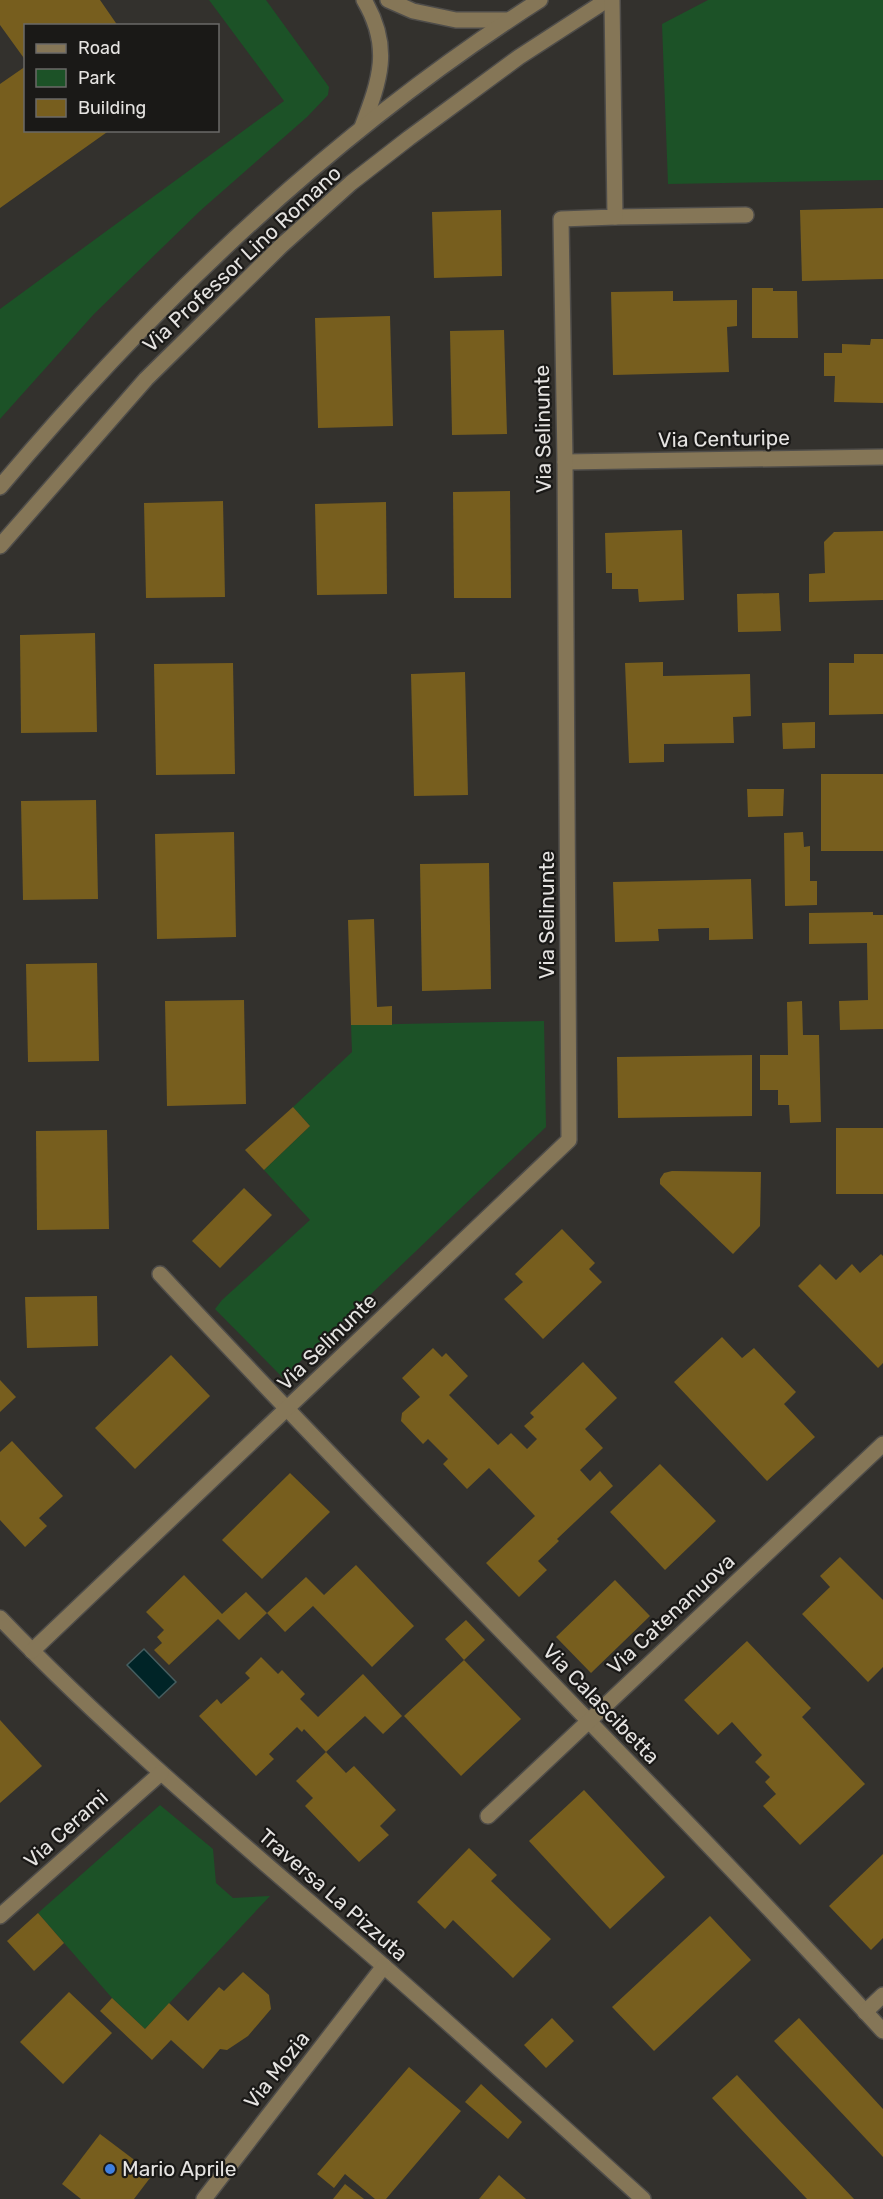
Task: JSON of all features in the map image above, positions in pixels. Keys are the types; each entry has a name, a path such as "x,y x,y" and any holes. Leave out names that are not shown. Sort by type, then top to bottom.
{"street":[{"path":"362,127 378,86 381,61 375,19 364,0"},
{"path":"388,0 413,11 456,20 508,20"},
{"name":"Via Professor Lino Romano","path":"0,488 122,348 276,201 362,127 508,20 540,0"},
{"name":"Via Professor Lino Romano","path":"0,546 146,380 281,246 351,183 519,57 607,0"},
{"path":"612,0 615,217 746,215"},
{"name":"Via Selinunte","path":"32,1652 569,1140 565,462 561,219 615,217"},
{"name":"Via Centuripe","path":"565,462 883,457"},
{"name":"Via Calascibetta","path":"160,1274 286,1410 588,1720 883,2031"},
{"name":"Via Catenanuova","path":"488,1816 883,1444"},
{"name":"Traversa La Pizzuta","path":"0,1618 32,1652 161,1773 384,1966 643,2199"},
{"name":"Via Cerami","path":"0,1916 161,1773"},
{"name":"Via Mozia","path":"204,2199 384,1966"},
{"path":"865,2012 883,1995"}],"green space":[{"path":"209,0 266,0 329,87 328,95 307,117 201,210 94,314 0,419 0,309 284,101"},
{"path":"708,0 883,0 883,180 668,184 662,24"},
{"path":"544,1021 546,1127 283,1378 215,1309 310,1220 264,1170 310,1126 293,1107 352,1052 351,1025"},
{"path":"160,1805 213,1849 216,1883 233,1898 270,1896 145,2029 112,1998 38,1913"}],"water":[{"path":"144,1649 176,1682 159,1698 127,1665"}],"building":[{"path":"0,0 100,0 117,24 24,24 24,58 0,25"},
{"path":"24,67 24,132 107,132 0,208 0,84"},
{"path":"883,208 883,279 802,281 800,210"},
{"path":"501,210 502,276 434,278 432,212"},
{"path":"752,288 797,291 798,338 752,338"},
{"path":"673,291 673,301 737,300 737,326 727,327 729,372 613,375 611,292"},
{"path":"390,316 393,426 318,428 315,318"},
{"path":"504,330 507,434 452,435 450,331"},
{"path":"871,339 883,339 883,403 834,402 835,376 824,376 824,353 842,353 842,344 870,345"},
{"path":"510,491 511,598 454,598 453,492"},
{"path":"223,501 225,597 146,598 144,503"},
{"path":"386,502 387,594 317,595 315,504"},
{"path":"682,530 684,600 639,602 638,589 612,589 612,573 606,573 605,533"},
{"path":"883,531 883,600 809,602 809,574 825,573 824,542 834,532"},
{"path":"779,593 781,631 738,632 737,594"},
{"path":"95,633 97,732 21,733 20,635"},
{"path":"854,654 883,654 883,714 829,715 829,663 854,663"},
{"path":"663,662 663,676 750,674 751,716 733,717 734,743 664,744 664,762 629,763 625,663"},
{"path":"233,663 235,774 156,775 154,664"},
{"path":"465,672 468,795 414,796 411,674"},
{"path":"815,722 815,748 783,749 782,723"},
{"path":"821,774 883,774 883,851 821,851"},
{"path":"747,789 784,789 783,816 748,817"},
{"path":"96,800 98,899 23,900 21,801"},
{"path":"234,832 236,937 157,939 155,834"},
{"path":"803,832 804,847 810,846 810,881 817,881 817,905 785,906 784,833"},
{"path":"489,863 491,989 422,991 420,864"},
{"path":"751,879 753,939 709,940 709,928 658,929 659,941 615,942 613,882"},
{"path":"873,912 873,915 883,915 883,1029 840,1030 839,1001 868,1000 867,943 809,944 809,913"},
{"path":"374,919 377,1007 392,1006 392,1025 351,1025 348,920"},
{"path":"97,963 99,1061 28,1062 26,964"},
{"path":"244,1000 246,1104 167,1106 165,1001"},
{"path":"802,1001 803,1035 819,1035 821,1122 790,1123 789,1105 778,1105 778,1090 760,1090 760,1055 788,1055 787,1002"},
{"path":"752,1055 752,1116 618,1118 617,1057"},
{"path":"293,1107 310,1126 264,1170 245,1150"},
{"path":"836,1128 883,1128 883,1194 836,1194"},
{"path":"107,1130 109,1229 37,1230 36,1131"},
{"path":"672,1171 761,1172 760,1226 733,1254 660,1184 664,1173"},
{"path":"244,1188 272,1215 220,1268 192,1241"},
{"path":"562,1229 595,1263 589,1269 602,1282 543,1339 504,1299 523,1282 515,1274"},
{"path":"881,1254 883,1256 883,1363 878,1368 798,1286 820,1264 836,1280 852,1264 860,1273"},
{"path":"97,1296 98,1346 27,1348 25,1297"},
{"path":"722,1337 742,1358 754,1348 796,1392 784,1404 815,1437 767,1481 674,1382"},
{"path":"433,1348 442,1357 446,1353 468,1376 449,1395 498,1445 511,1433 527,1449 537,1439 524,1426 534,1417 530,1413 583,1362 617,1398 585,1429 603,1448 580,1470 590,1481 600,1471 613,1486 557,1539 559,1541 538,1561 547,1570 519,1597 486,1563 535,1516 489,1468 467,1489 443,1464 448,1459 428,1439 423,1444 401,1421 402,1413 420,1397 402,1378"},
{"path":"171,1355 210,1396 135,1469 95,1428"},
{"path":"0,1380 16,1397 0,1412"},
{"path":"12,1441 63,1496 39,1518 47,1526 25,1547 0,1520 0,1452"},
{"path":"660,1464 716,1521 665,1570 610,1512"},
{"path":"290,1473 330,1512 262,1579 222,1540"},
{"path":"840,1557 883,1600 883,1667 868,1682 802,1614 830,1587 820,1576"},
{"path":"356,1565 414,1626 372,1667 313,1606 285,1632 267,1613 306,1577 324,1595"},
{"path":"184,1575 222,1614 246,1592 267,1613 239,1640 218,1619 169,1665 154,1650 162,1643 157,1637 164,1630 146,1612"},
{"path":"615,1580 650,1616 591,1673 556,1637"},
{"path":"466,1620 485,1640 464,1660 445,1639"},
{"path":"747,1641 811,1708 802,1717 865,1784 800,1845 763,1806 776,1794 765,1782 770,1777 755,1762 762,1755 732,1722 718,1735 684,1700"},
{"path":"261,1657 278,1674 282,1670 305,1694 300,1699 318,1717 363,1674 402,1716 383,1734 365,1716 326,1752 304,1729 302,1732 297,1727 269,1754 274,1759 256,1776 199,1716 217,1699 221,1704 250,1678 245,1673"},
{"path":"464,1660 521,1719 461,1776 404,1716"},
{"path":"0,1720 42,1766 0,1803"},
{"path":"326,1752 346,1773 354,1766 396,1810 380,1826 389,1835 359,1862 305,1806 313,1798 296,1781"},
{"path":"584,1790 665,1877 610,1929 529,1841"},
{"path":"469,1848 497,1875 491,1881 551,1939 513,1978 453,1920 445,1929 417,1902"},
{"path":"883,1854 883,1938 871,1950 829,1906"},
{"path":"38,1913 64,1943 34,1971 7,1941"},
{"path":"710,1916 751,1960 654,2051 612,2007"},
{"path":"243,1972 269,1995 271,2009 248,2036 227,2050 220,2049 203,2069 171,2040 152,2060 100,2011 112,1998 145,2029 169,2003 188,2021 219,1987 224,1991"},
{"path":"69,1992 112,2033 63,2084 20,2042"},
{"path":"552,2018 574,2041 546,2068 524,2045"},
{"path":"799,2018 883,2109 883,2157 774,2041"},
{"path":"409,2067 461,2111 386,2199 375,2199 345,2174 334,2188 317,2174"},
{"path":"737,2075 854,2199 807,2199 753,2142 712,2098"},
{"path":"481,2084 522,2122 508,2139 465,2102"},
{"path":"100,2134 153,2174 134,2199 81,2199 62,2184"},
{"path":"499,2175 526,2199 479,2199"},
{"path":"345,2184 364,2199 333,2199"}],"place":[{"name":"Mario Aprile","path":"110,2169"}]}
